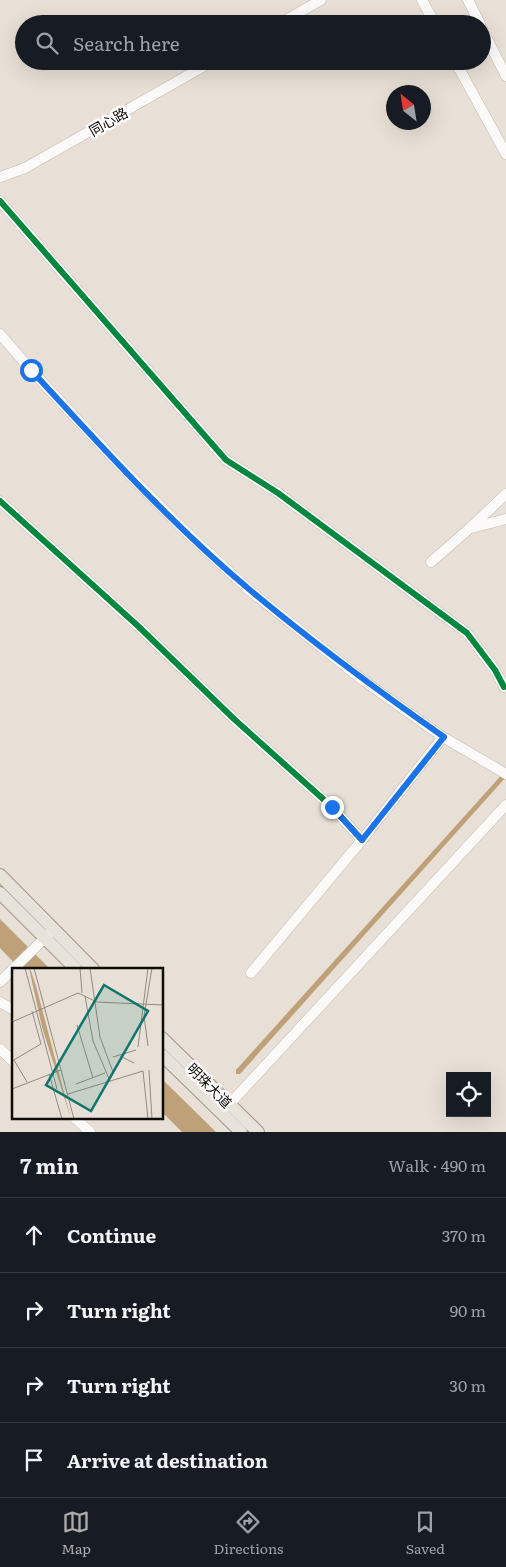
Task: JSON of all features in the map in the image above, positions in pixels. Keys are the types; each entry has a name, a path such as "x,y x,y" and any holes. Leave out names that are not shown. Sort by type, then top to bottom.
{"main road":[{"path":"0,875 45,938 91,968"},
{"path":"0,893 74,968"},
{"name":"明珠大道","path":"164,1040 225,1109 241,1132"},
{"name":"明珠大道","path":"164,1057 225,1109 258,1132"}],"street":[{"path":"295,15 321,0"},
{"path":"422,0 430,15"},
{"path":"468,0 476,15"},
{"path":"491,47 506,76"},
{"name":"同心路","path":"0,177 25,168 197,70"},
{"path":"460,70 506,154"},
{"path":"0,201 226,460 278,493 467,633 496,670 504,687"},
{"path":"0,334 114,459 182,528 242,584 364,681 444,737 502,772"},
{"path":"431,562 506,494"},
{"path":"0,500 332,807 362,840"},
{"path":"470,528 506,519"},
{"path":"251,973 362,840 444,737"},
{"path":"225,1109 506,805"},
{"path":"15,968 45,938"},
{"path":"0,982 12,971"},
{"path":"0,1002 12,1009"},
{"path":"0,1049 12,1060"},
{"path":"77,1120 90,1132"}],"shaded area":[{"path":"506,770 506,777 240,1074 236,1074 236,1070"},
{"path":"0,919 49,968 19,968 0,948"},
{"path":"164,1081 216,1132 182,1132 164,1114"}],"cycle path":[{"path":"0,201 226,460 278,493 467,633 495,670 504,687"},
{"path":"0,501 138,626 234,719 332,807 362,840"}],"route":[{"path":"31,370 182,528 249,590 364,681 444,737 362,840 332,807"}]}
